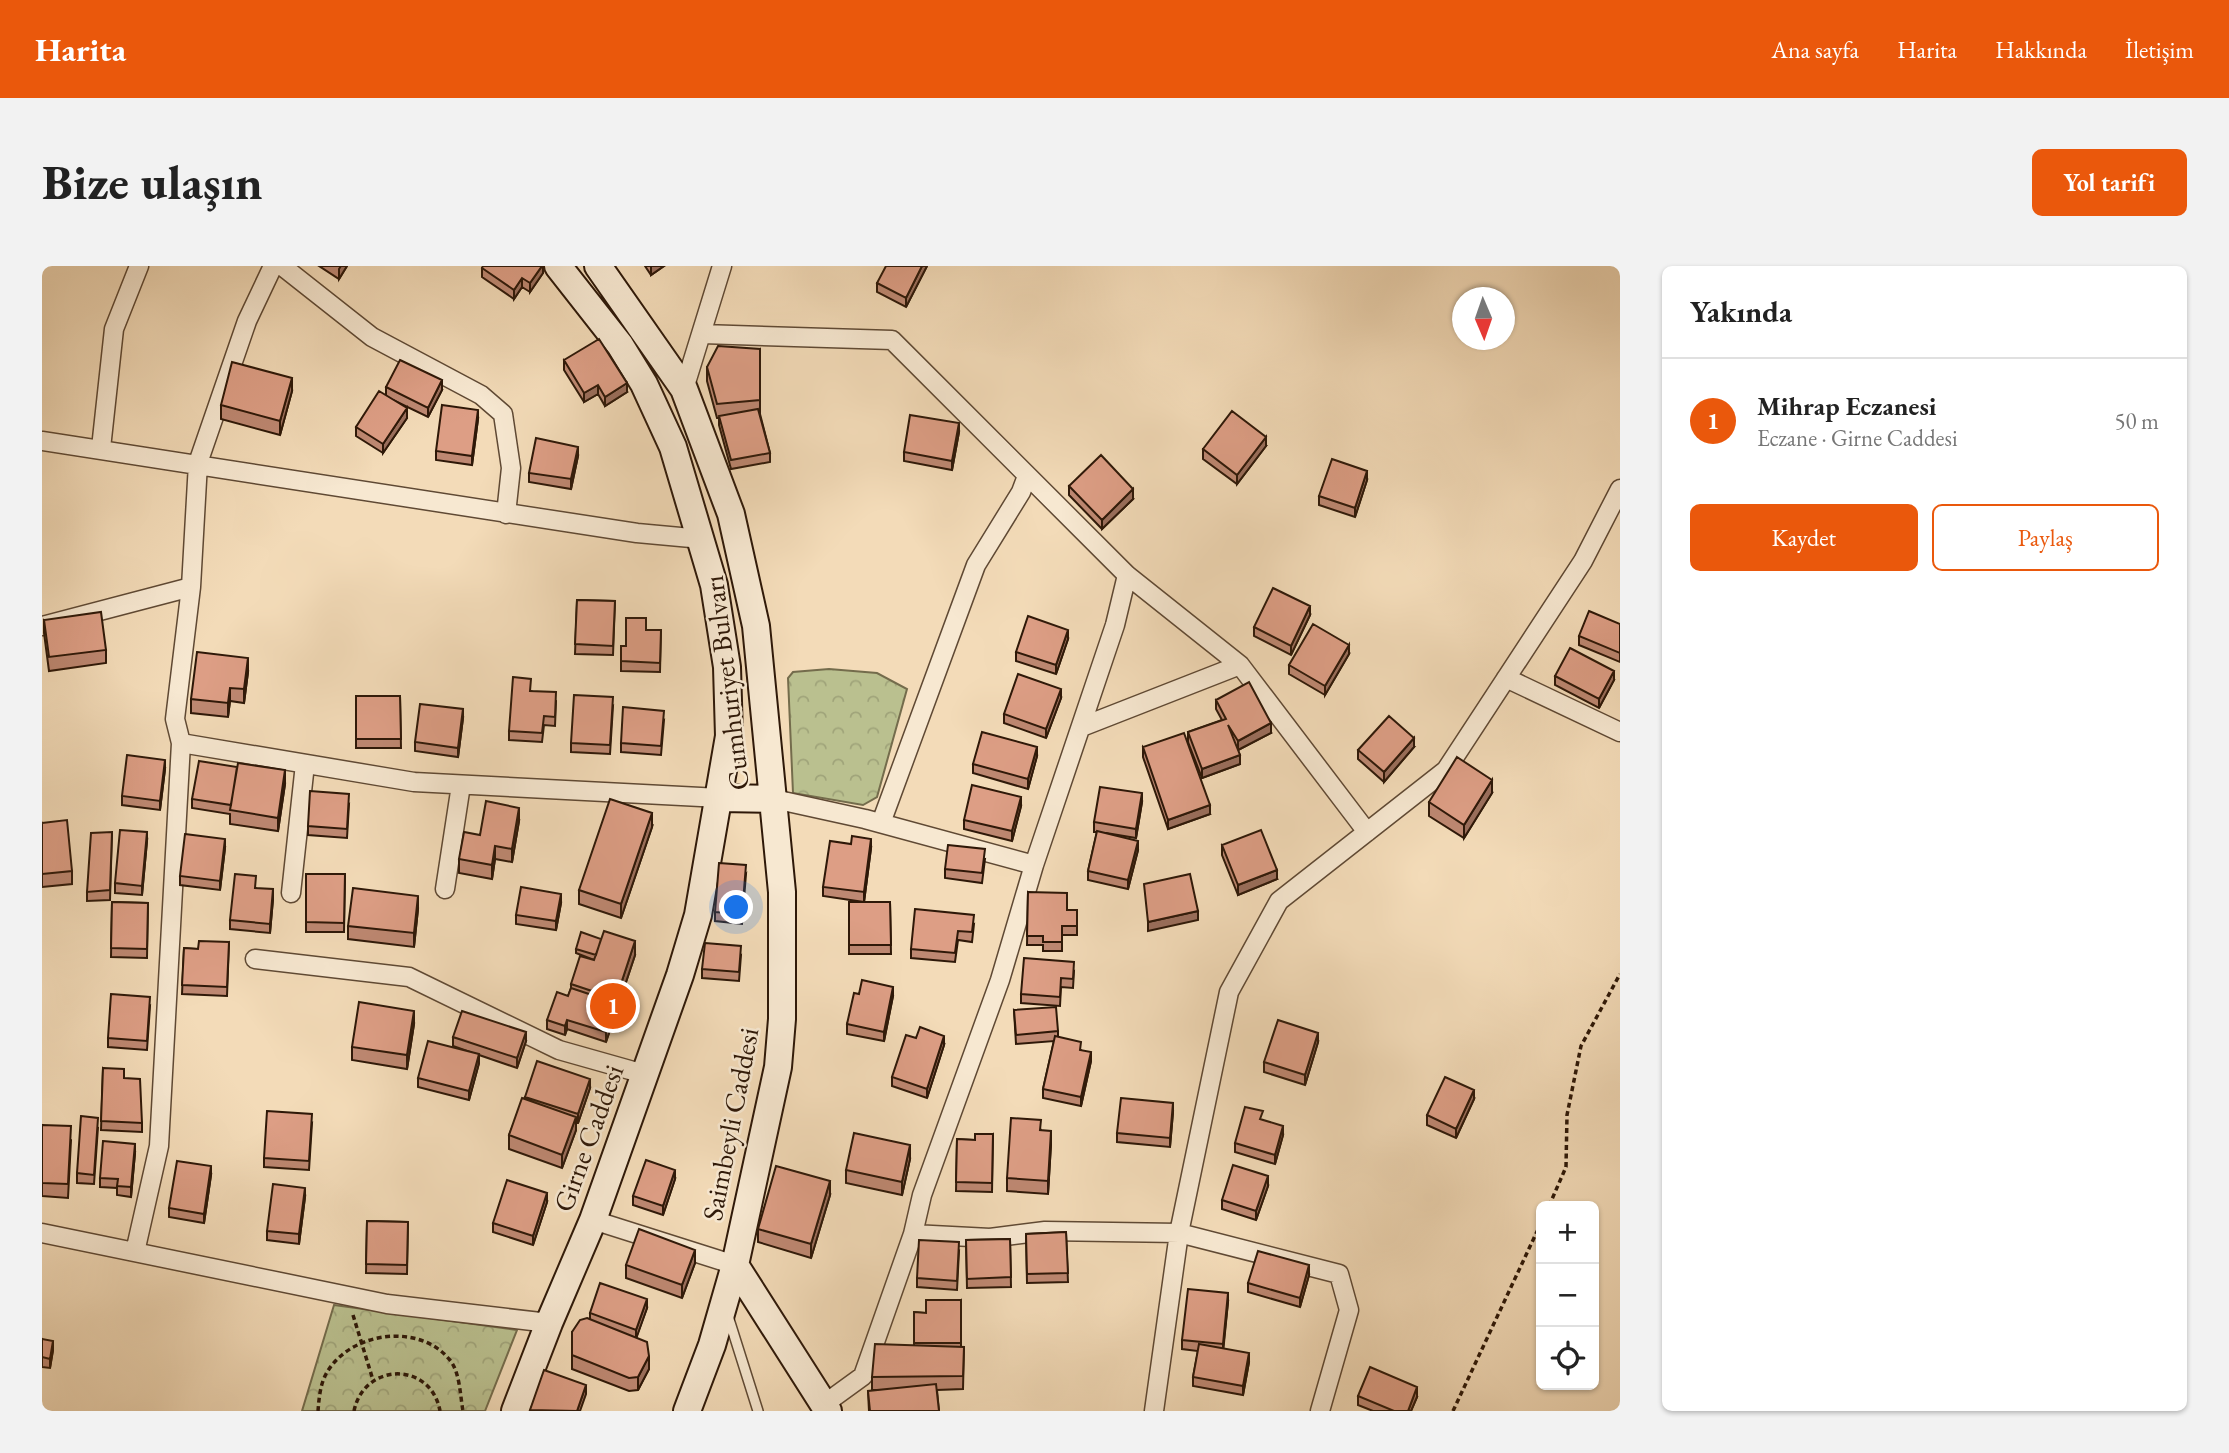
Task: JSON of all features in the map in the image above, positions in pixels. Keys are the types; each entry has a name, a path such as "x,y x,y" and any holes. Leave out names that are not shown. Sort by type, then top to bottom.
{"street":[{"path":"101,448 114,329 139,266"},
{"path":"135,1252 159,1146 181,743 175,719 191,587 198,463 247,321 273,266"},
{"path":"282,266 372,337 481,395 503,414 511,468 506,514"},
{"name":"Cumhuriyet Bulvarı","path":"558,266 620,345 660,414 702,539 714,585 727,679 729,736 720,798 774,799 765,737 758,639 741,549 721,482 684,389 598,266"},
{"path":"660,414 684,389 722,266"},
{"path":"702,334 892,341 1127,575 1240,664 1367,832"},
{"path":"42,440 506,514 636,533 702,539"},
{"path":"881,823 976,565 1021,492 1027,476"},
{"path":"1160,1409 1179,1233 1229,992 1279,901 1446,770 1583,561 1620,489"},
{"path":"593,1220 735,1265 826,1408 863,1376 913,1234 922,1195 1000,980 1034,865 1084,726 1115,625 1127,575"},
{"path":"42,626 191,587"},
{"path":"1084,726 1240,664"},
{"path":"1506,678 1620,732"},
{"path":"181,743 414,782 720,798"},
{"path":"291,892 305,764"},
{"path":"445,889 461,785"},
{"name":"Girne Caddesi","path":"515,1411 593,1220 698,915 720,798"},
{"path":"774,799 881,823 1034,865"},
{"name":"Saimbeyli Caddesi","path":"687,1411 735,1265 778,1067 782,1019 782,892 774,799"},
{"path":"255,959 409,977 559,1050 644,1074"},
{"path":"913,1234 990,1238 1045,1231 1179,1233 1339,1274 1349,1310 1320,1411"},
{"path":"42,1233 387,1304 549,1323"}],"lane":[{"path":"724,1303 758,1411"}],"path":[{"path":"1551,1201 1566,1167 1567,1115 1581,1046 1620,974"},
{"path":"1453,1411 1536,1234"},
{"path":"347,1296 373,1380"},
{"path":"318,1411 326,1375 345,1354 375,1338 410,1336 440,1351 451,1360 456,1372 463,1411"},
{"path":"354,1411 356,1399 373,1380 394,1372 410,1374 424,1382 435,1394 440,1411"}],"green space":[{"path":"829,669 877,673 907,689 877,797 863,805 793,793 788,678 793,672"},
{"path":"334,1305 517,1330 485,1411 302,1411"}],"building":[{"path":"542,266 530,283 522,278 514,290 482,268"},
{"path":"886,266 922,266 906,298 877,283"},
{"path":"599,339 627,383 605,397 598,385 584,393 564,360"},
{"path":"718,346 760,349 760,400 717,404 707,367"},
{"path":"400,360 442,380 428,408 386,387"},
{"path":"232,362 292,378 280,421 221,405"},
{"path":"379,391 407,408 383,444 356,427"},
{"path":"442,405 478,410 472,456 436,451"},
{"path":"758,409 770,453 731,460 719,416"},
{"path":"1232,411 1266,437 1237,475 1203,449"},
{"path":"910,415 959,423 952,461 904,452"},
{"path":"536,438 578,447 571,479 529,473"},
{"path":"1101,455 1133,489 1102,520 1069,486"},
{"path":"1332,459 1367,471 1355,508 1319,496"},
{"path":"1273,588 1310,606 1291,646 1254,627"},
{"path":"577,600 615,601 613,646 575,644"},
{"path":"1589,611 1620,624 1620,653 1579,636"},
{"path":"101,612 106,650 49,657 44,620"},
{"path":"1028,616 1068,630 1056,665 1016,652"},
{"path":"626,618 646,618 646,630 661,630 660,663 621,661 621,646 626,646"},
{"path":"1313,624 1349,645 1325,686 1289,665"},
{"path":"1570,648 1614,671 1599,699 1555,676"},
{"path":"197,652 248,658 244,689 230,688 228,703 191,699"},
{"path":"1018,674 1061,689 1046,729 1004,714"},
{"path":"513,677 531,679 530,691 556,692 555,717 544,716 542,733 509,731"},
{"path":"1249,682 1271,723 1238,741 1228,725 1240,755 1202,769 1188,732 1226,719 1216,700"},
{"path":"574,695 613,697 610,745 571,743"},
{"path":"356,696 400,696 401,739 356,739"},
{"path":"420,704 463,709 458,748 415,742"},
{"path":"623,707 664,711 661,746 621,743"},
{"path":"1389,716 1414,738 1384,772 1358,750"},
{"path":"982,732 1037,747 1028,779 973,764"},
{"path":"1184,733 1210,805 1168,820 1143,747"},
{"path":"127,755 165,760 160,801 122,796"},
{"path":"1457,757 1492,780 1464,825 1429,802"},
{"path":"199,761 237,767 231,805 192,799"},
{"path":"238,763 285,770 278,818 230,810"},
{"path":"972,785 1021,797 1012,831 964,820"},
{"path":"1100,787 1142,793 1136,829 1094,822"},
{"path":"310,791 349,794 347,829 308,826"},
{"path":"610,799 652,813 621,904 579,890"},
{"path":"486,801 519,808 512,849 495,846 492,865 459,859 464,832 480,835"},
{"path":"67,820 72,871 42,874 42,823"},
{"path":"120,830 147,832 142,886 115,883"},
{"path":"1261,830 1277,870 1238,885 1222,845"},
{"path":"1097,831 1138,841 1128,880 1088,871"},
{"path":"112,832 110,890 87,892 91,833"},
{"path":"185,834 225,839 220,881 180,876"},
{"path":"852,836 871,839 864,892 823,887 830,841 851,844"},
{"path":"948,845 985,849 982,873 945,869"},
{"path":"719,863 746,865 742,914 715,912"},
{"path":"235,874 256,876 255,888 273,889 270,924 230,920"},
{"path":"306,874 345,874 344,923 306,922"},
{"path":"1190,874 1198,911 1148,922 1144,884"},
{"path":"521,887 561,894 556,921 516,915"},
{"path":"353,888 418,896 414,933 348,926"},
{"path":"1028,892 1067,893 1067,910 1077,910 1077,926 1062,926 1062,942 1043,942 1043,936 1027,936"},
{"path":"112,902 148,903 147,949 111,948"},
{"path":"849,902 890,902 891,945 849,945"},
{"path":"915,909 974,915 972,932 958,931 955,953 911,949"},
{"path":"604,931 635,941 616,999 571,984 580,956 594,960"},
{"path":"581,932 601,939 596,955 576,949"},
{"path":"199,941 229,942 227,987 182,985 184,948 198,949"},
{"path":"705,943 741,946 739,972 702,969"},
{"path":"1024,958 1074,962 1073,979 1061,978 1060,997 1021,994"},
{"path":"862,980 893,987 884,1032 847,1024 854,993 859,994"},
{"path":"571,988 616,1003 606,1032 567,1020 565,1026 547,1020 557,992 568,996"},
{"path":"111,994 150,997 147,1041 108,1038"},
{"path":"359,1002 414,1011 407,1055 352,1047"},
{"path":"1056,1007 1058,1031 1016,1035 1014,1010"},
{"path":"462,1011 526,1032 517,1058 453,1037"},
{"path":"1278,1020 1318,1033 1305,1075 1264,1062"},
{"path":"920,1027 944,1036 927,1089 892,1077 906,1035 916,1038"},
{"path":"1055,1036 1081,1042 1080,1050 1091,1052 1081,1097 1043,1089"},
{"path":"428,1041 479,1054 469,1091 418,1078"},
{"path":"537,1061 590,1079 578,1114 525,1097"},
{"path":"103,1068 124,1069 124,1078 140,1079 142,1123 101,1121"},
{"path":"1445,1077 1474,1090 1456,1129 1427,1115"},
{"path":"522,1098 576,1117 562,1155 509,1135"},
{"path":"1121,1098 1173,1103 1170,1138 1117,1133"},
{"path":"1245,1107 1263,1111 1260,1119 1283,1126 1275,1155 1235,1143"},
{"path":"267,1111 312,1114 309,1161 264,1158"},
{"path":"81,1116 98,1118 94,1175 77,1173"},
{"path":"1011,1118 1041,1120 1040,1130 1051,1131 1048,1181 1007,1178"},
{"path":"42,1125 71,1126 68,1184 42,1183"},
{"path":"854,1133 910,1145 902,1182 846,1170"},
{"path":"975,1134 993,1134 992,1183 956,1182 957,1139 975,1140"},
{"path":"103,1141 135,1144 131,1187 117,1186 118,1179 100,1178"},
{"path":"646,1160 675,1170 663,1206 633,1196"},
{"path":"177,1161 211,1166 204,1214 169,1208"},
{"path":"1233,1165 1268,1176 1256,1211 1222,1200"},
{"path":"776,1166 830,1181 811,1244 758,1229"},
{"path":"507,1180 547,1193 533,1236 493,1223"},
{"path":"273,1184 305,1188 299,1234 267,1231"},
{"path":"367,1221 408,1222 407,1265 366,1264"},
{"path":"639,1229 695,1250 682,1285 626,1265"},
{"path":"1066,1232 1068,1273 1027,1274 1026,1234"},
{"path":"1010,1239 1011,1277 967,1279 966,1240"},
{"path":"919,1240 959,1242 957,1281 917,1278"},
{"path":"1258,1251 1309,1265 1300,1298 1248,1283"},
{"path":"600,1283 647,1299 636,1330 590,1313"},
{"path":"1188,1289 1228,1293 1223,1344 1182,1340"},
{"path":"926,1300 961,1300 961,1343 914,1343 914,1312 926,1313"},
{"path":"587,1318 647,1342 649,1356 638,1377 629,1378 572,1355 572,1332 580,1320"},
{"path":"42,1339 53,1341 50,1359 42,1357"},
{"path":"875,1344 964,1347 963,1376 872,1377"},
{"path":"1199,1344 1249,1353 1243,1386 1193,1377"},
{"path":"1370,1367 1417,1387 1408,1411 1394,1411 1358,1396"},
{"path":"544,1370 586,1385 577,1411 530,1410"},
{"path":"936,1384 939,1411 870,1411 868,1391"}],"place":[{"name":"Mihrap Eczanesi","path":"613,1006"}]}
